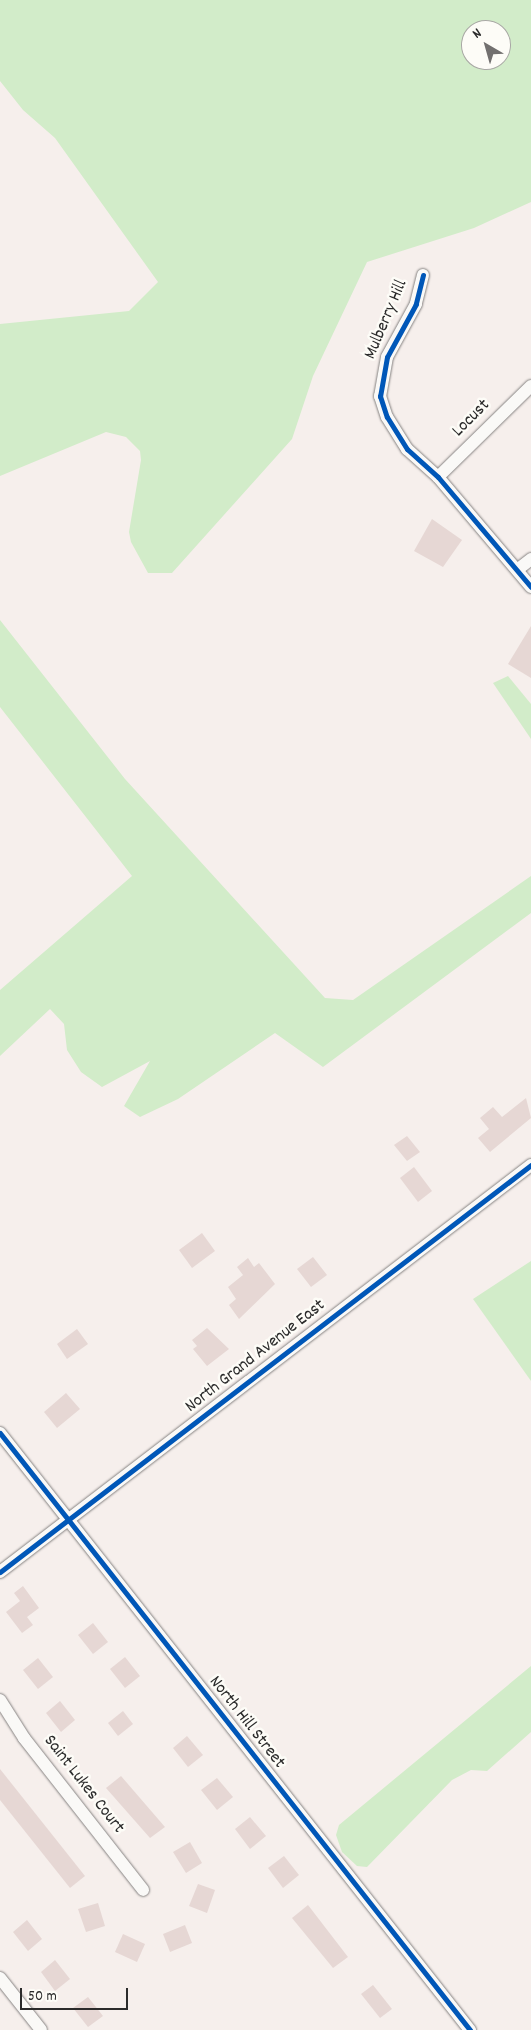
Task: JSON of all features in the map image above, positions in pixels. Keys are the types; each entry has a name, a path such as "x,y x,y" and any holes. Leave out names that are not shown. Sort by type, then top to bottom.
{"street":[{"name":"Mulberry Hill","path":"423,275 416,304 387,357 380,396 387,417 407,448 438,477 531,587"},
{"name":"Locust","path":"438,477 531,386"},
{"path":"517,570 531,559"},
{"name":"North Grand Avenue East","path":"0,1572 531,1165"},
{"name":"North Hill Street","path":"0,1433 470,2030"},
{"name":"Saint Lukes Court","path":"0,1700 24,1738 143,1890"},
{"path":"0,1978 41,2030"}],"green space":[{"path":"0,0 531,0 531,202 474,228 367,262 313,376 292,439 172,573 148,573 131,542 129,532 141,460 140,451 126,437 106,432 0,476 0,324 129,311 158,282 55,138 23,110 0,81"},
{"path":"0,620 125,779 325,998 353,1000 531,876 531,913 323,1067 275,1033 178,1099 140,1117 124,1106 150,1061 102,1087 81,1072 67,1050 64,1024 50,1009 0,1056 0,990 132,876 0,707"},
{"path":"508,676 531,704 531,739 493,683"},
{"path":"531,1261 531,1381 473,1299"},
{"path":"531,1666 531,1732 487,1771 471,1770 452,1780 367,1867 357,1866 342,1852 336,1835 339,1825"}],"building":[{"path":"432,519 462,540 443,567 414,551"},
{"path":"531,626 531,678 508,664"},
{"path":"526,1098 531,1118 490,1152 478,1138 489,1129 480,1118 493,1107 502,1117"},
{"path":"407,1136 420,1152 407,1161 394,1145"},
{"path":"414,1167 432,1191 418,1202 400,1178"},
{"path":"202,1233 215,1251 192,1268 179,1250"},
{"path":"313,1257 327,1275 311,1287 297,1269"},
{"path":"248,1258 254,1267 259,1263 275,1284 239,1319 229,1305 236,1299 228,1287 243,1275 237,1267"},
{"path":"207,1328 229,1349 207,1366 193,1349 197,1346 192,1340"},
{"path":"77,1329 88,1344 67,1359 57,1344"},
{"path":"66,1393 80,1409 57,1428 44,1412"},
{"path":"23,1586 39,1608 27,1617 33,1625 22,1633 6,1612 20,1601 14,1593"},
{"path":"93,1623 108,1642 93,1654 78,1635"},
{"path":"125,1657 140,1676 125,1688 110,1669"},
{"path":"38,1658 53,1677 38,1689 23,1670"},
{"path":"60,1701 75,1720 61,1732 46,1713"},
{"path":"123,1711 133,1724 118,1736 108,1723"},
{"path":"187,1736 203,1755 188,1767 173,1748"},
{"path":"0,1769 85,1876 70,1888 0,1800"},
{"path":"121,1776 165,1827 150,1838 106,1788"},
{"path":"217,1778 233,1797 217,1810 201,1790"},
{"path":"250,1817 266,1836 250,1849 235,1829"},
{"path":"190,1842 202,1863 186,1873 173,1852"},
{"path":"284,1856 299,1875 283,1888 268,1868"},
{"path":"198,1884 215,1890 207,1913 189,1906"},
{"path":"98,1903 105,1926 86,1932 78,1909"},
{"path":"308,1905 348,1957 333,1968 292,1918"},
{"path":"27,1920 42,1939 28,1951 13,1932"},
{"path":"185,1925 192,1943 170,1952 163,1934"},
{"path":"123,1934 145,1944 137,1962 115,1952"},
{"path":"55,1960 70,1979 55,1991 41,1972"},
{"path":"373,1985 392,2009 380,2018 361,1994"},
{"path":"88,1997 103,2016 88,2027 73,2008"}],"cycle path":[{"path":"423,275 416,304 387,357 380,396 387,417 407,449 438,477 531,587"},
{"path":"0,1572 531,1165"},
{"path":"0,1433 470,2030"}]}
